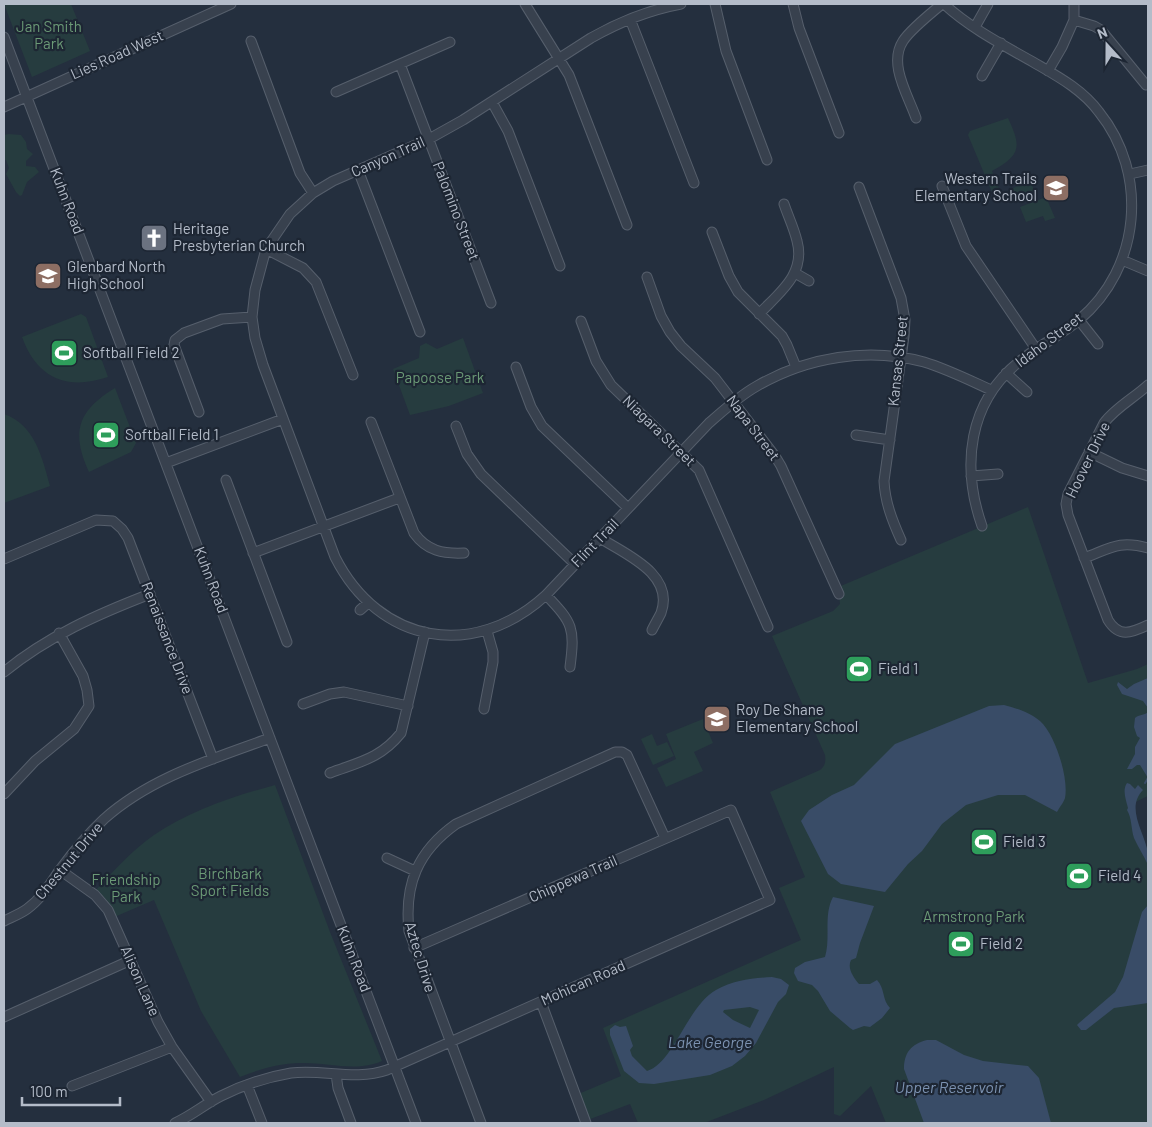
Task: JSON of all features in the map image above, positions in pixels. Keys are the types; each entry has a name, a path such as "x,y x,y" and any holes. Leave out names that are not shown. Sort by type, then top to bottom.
{"street":[{"name":"Lies Road West","path":"4,107 231,4"},
{"path":"525,4 569,75 627,225"},
{"name":"Canyon Trail","path":"283,419 259,354 252,317 257,277 266,249 290,214 313,193 333,181 429,139 492,102 591,38 630,19 655,10 681,4"},
{"path":"715,4 726,51 767,160"},
{"path":"793,4 799,28 839,132"},
{"path":"916,118 899,72 898,56 903,40 943,4"},
{"name":"Idaho Street","path":"943,4 1001,44 1073,86 1099,111 1116,137 1130,174 1132,216 1128,242 1122,260 1105,291 1079,320 1036,349 1006,373 991,390 975,432 971,453 974,505 982,526"},
{"path":"975,27 988,4"},
{"path":"1048,71 1062,47 1074,20 1074,4"},
{"path":"630,19 694,183"},
{"path":"1074,20 1101,30 1146,85"},
{"name":"Kuhn Road","path":"4,37 416,1123"},
{"path":"251,41 300,173 313,193"},
{"path":"336,92 450,42"},
{"path":"982,76 1001,44"},
{"name":"Palomino Street","path":"400,64 491,303"},
{"path":"492,102 508,131 560,266"},
{"path":"358,170 420,332"},
{"path":"1130,174 1148,170"},
{"path":"942,186 966,246 1036,349"},
{"name":"Kansas Street","path":"860,187 901,298 905,320 884,481 889,512 901,540"},
{"path":"759,314 796,273 799,256 797,241 784,204"},
{"path":"712,232 729,276 738,292 782,336 796,367"},
{"path":"266,249 304,268 316,282 353,375"},
{"path":"1122,260 1148,271"},
{"path":"796,273 809,281"},
{"name":"Napa Street","path":"647,278 661,316 670,332 681,346 715,378 781,466 839,594"},
{"path":"200,412 176,352 173,338 222,319 252,317"},
{"path":"1079,320 1098,344"},
{"name":"Niagara Street","path":"581,321 596,361 611,385 699,470 768,627"},
{"name":"Flint Trail","path":"283,419 335,557 346,576 368,603 392,620 425,632 453,635 487,630 520,616 546,595 709,423 757,386 796,367 847,356 868,355 901,358 923,362 944,369 991,390"},
{"path":"516,367 531,407 542,426 628,508"},
{"path":"1006,373 1027,392"},
{"name":"Hoover Drive","path":"1148,386 1110,416 1089,452 1068,494 1066,504 1068,515 1084,558 1108,620 1114,629 1118,632 1130,632 1148,625"},
{"path":"166,463 283,419"},
{"path":"370,422 409,524 421,542 427,547 442,553 464,552"},
{"path":"456,426 467,454 481,474 575,564"},
{"path":"856,435 890,440"},
{"path":"1089,452 1122,468 1148,476"},
{"path":"971,476 998,474"},
{"path":"226,480 287,642"},
{"path":"253,553 399,498"},
{"name":"Renaissance Drive","path":"4,559 90,522 100,519 113,521 126,534 213,759"},
{"path":"600,538 643,564 657,579 662,593 662,607 652,630"},
{"path":"1084,558 1121,544 1132,544 1148,548"},
{"path":"4,672 59,634 85,620 150,594"},
{"path":"546,595 566,617 571,626 573,642 570,667"},
{"path":"360,610 368,603"},
{"path":"484,709 493,662 493,652 487,630"},
{"path":"330,773 373,757 391,745 401,733 425,632"},
{"path":"4,794 35,761 74,729 89,706 83,676 59,634"},
{"path":"303,704 330,694 344,692 408,706"},
{"name":"Chestnut Drive","path":"4,921 29,907 40,898 90,833 118,807 155,784 213,759 270,738"},
{"name":"Aztec Drive","path":"480,1123 409,931 408,901 415,871 434,842 456,824 615,752 622,752 627,755 665,838"},
{"name":"Chippewa Trail","path":"414,948 731,810 770,900"},
{"path":"387,858 415,871"},
{"name":"Alison Lane","path":"60,870 96,895 108,910 158,1022 172,1048 211,1102"},
{"name":"Mohican Road","path":"175,1123 211,1102 247,1085 290,1074 307,1072 369,1075 395,1066 770,900"},
{"path":"4,1017 131,960"},
{"path":"540,1002 586,1123"},
{"path":"72,1086 172,1048"},
{"path":"336,1074 338,1088 351,1123"},
{"path":"247,1085 262,1123"}],"green space":[{"name":"Jan Smith Park","path":"4,4 71,4 90,51 32,77"},
{"path":"1008,118 1017,143 1016,149 1014,155 1009,160 992,171 1001,194 994,197 968,135 970,131"},
{"path":"4,135 21,135 26,142 27,149 33,154 26,161 26,166 35,167 39,172 27,182 20,196 6,174 9,168 6,160 4,160"},
{"path":"1030,181 1035,192 1013,201 1008,190"},
{"path":"1046,197 1055,218 1045,221 1043,216 1026,222 1020,207"},
{"name":"Softball Field 2","path":"81,314 86,317 108,377 79,382 55,378 36,363 22,337"},
{"name":"Papoose Park","path":"463,338 483,393 449,406 410,415 393,369 419,358 420,346 426,343 437,349"},
{"name":"Softball Field 1","path":"115,388 136,443 131,452 89,472 80,446 79,434 81,424 85,414 92,405"},
{"path":"4,414 15,419 23,426 36,443 50,486 4,503"},
{"name":"Armstrong Park","path":"1028,507 1088,683 1148,664 1148,796 1131,804 1148,851 1148,1123 886,1123 871,1086 840,1116 834,1114 834,1067 764,1100 704,1123 638,1123 630,1104 585,1121 576,1095 621,1076 603,1028 801,940 779,888 805,877 770,792 820,770 825,762 825,755 772,636 833,611 840,604 836,588"},
{"path":"703,719 713,743 694,752 703,771 666,787 657,768 676,759 666,734"},
{"path":"652,734 657,746 667,742 674,756 653,765 641,739"},
{"name":"Birchbark Sport Fields","path":"275,785 330,932 382,1061 363,1066 296,1063 264,1069 240,1077 201,1011 154,900 112,918 93,893 137,848 168,826 213,805"}],"water":[{"path":"1148,678 1148,708 1143,701 1122,694 1117,685 1118,682 1127,689"},
{"path":"1004,705 1023,711 1040,721 1046,727 1056,746 1063,768 1066,789 1064,801 1057,812 1025,795 998,795 966,805 942,824 922,851 908,864 885,892 841,884 828,874 801,821 809,810 832,795 854,785 895,744 989,706"},
{"path":"1148,712 1148,778 1140,765 1127,769 1135,754 1135,747 1140,738 1137,736 1134,727 1135,718"},
{"path":"1127,783 1135,789 1138,785 1143,790 1138,797 1136,813 1146,845 1148,865 1133,835 1125,795"},
{"path":"833,897 874,906 856,958 851,960 850,963 850,969 859,984 870,984 877,980 880,983 887,1005 890,1008 882,1018 870,1027 864,1026 853,1030 850,1028 830,1011 818,991 812,985 798,981 794,973 795,968 805,962 825,957 828,912"},
{"path":"1148,905 1148,1003 1114,1008 1086,1030 1081,1030 1077,1025 1115,992 1123,977 1142,912"},
{"name":"Lake George","path":"772,977 781,979 789,985 786,994 778,1002 756,1043 745,1056 732,1066 710,1075 654,1084 639,1083 624,1071 610,1035 610,1029 615,1025 620,1027 626,1026 633,1046 630,1050 632,1056 647,1071 665,1058 697,1008 716,990 743,980","holes":["750,1007 759,1010 750,1028 733,1020 723,1012 724,1010"]},
{"name":"Upper Reservoir","path":"927,1040 936,1040 964,1055 983,1061 1028,1066 1039,1078 1051,1123 924,1123 904,1069 904,1063 907,1054 913,1047"}],"waterway":[{"path":"1145,783 1148,778"}],"place":[{"name":"Western Trails Elementary School","path":"1056,188"},
{"name":"Heritage Presbyterian Church","path":"154,238"},
{"name":"Glenbard North High School","path":"48,276"},
{"name":"Softball Field 2","path":"64,353"},
{"name":"Softball Field 1","path":"106,435"},
{"name":"Field 1","path":"859,669"},
{"name":"Roy De Shane Elementary School","path":"717,719"},
{"name":"Field 3","path":"984,842"},
{"name":"Field 4","path":"1079,876"},
{"name":"Field 2","path":"961,944"}],"park label":[{"name":"Friendship Park","path":"126,888"}]}
